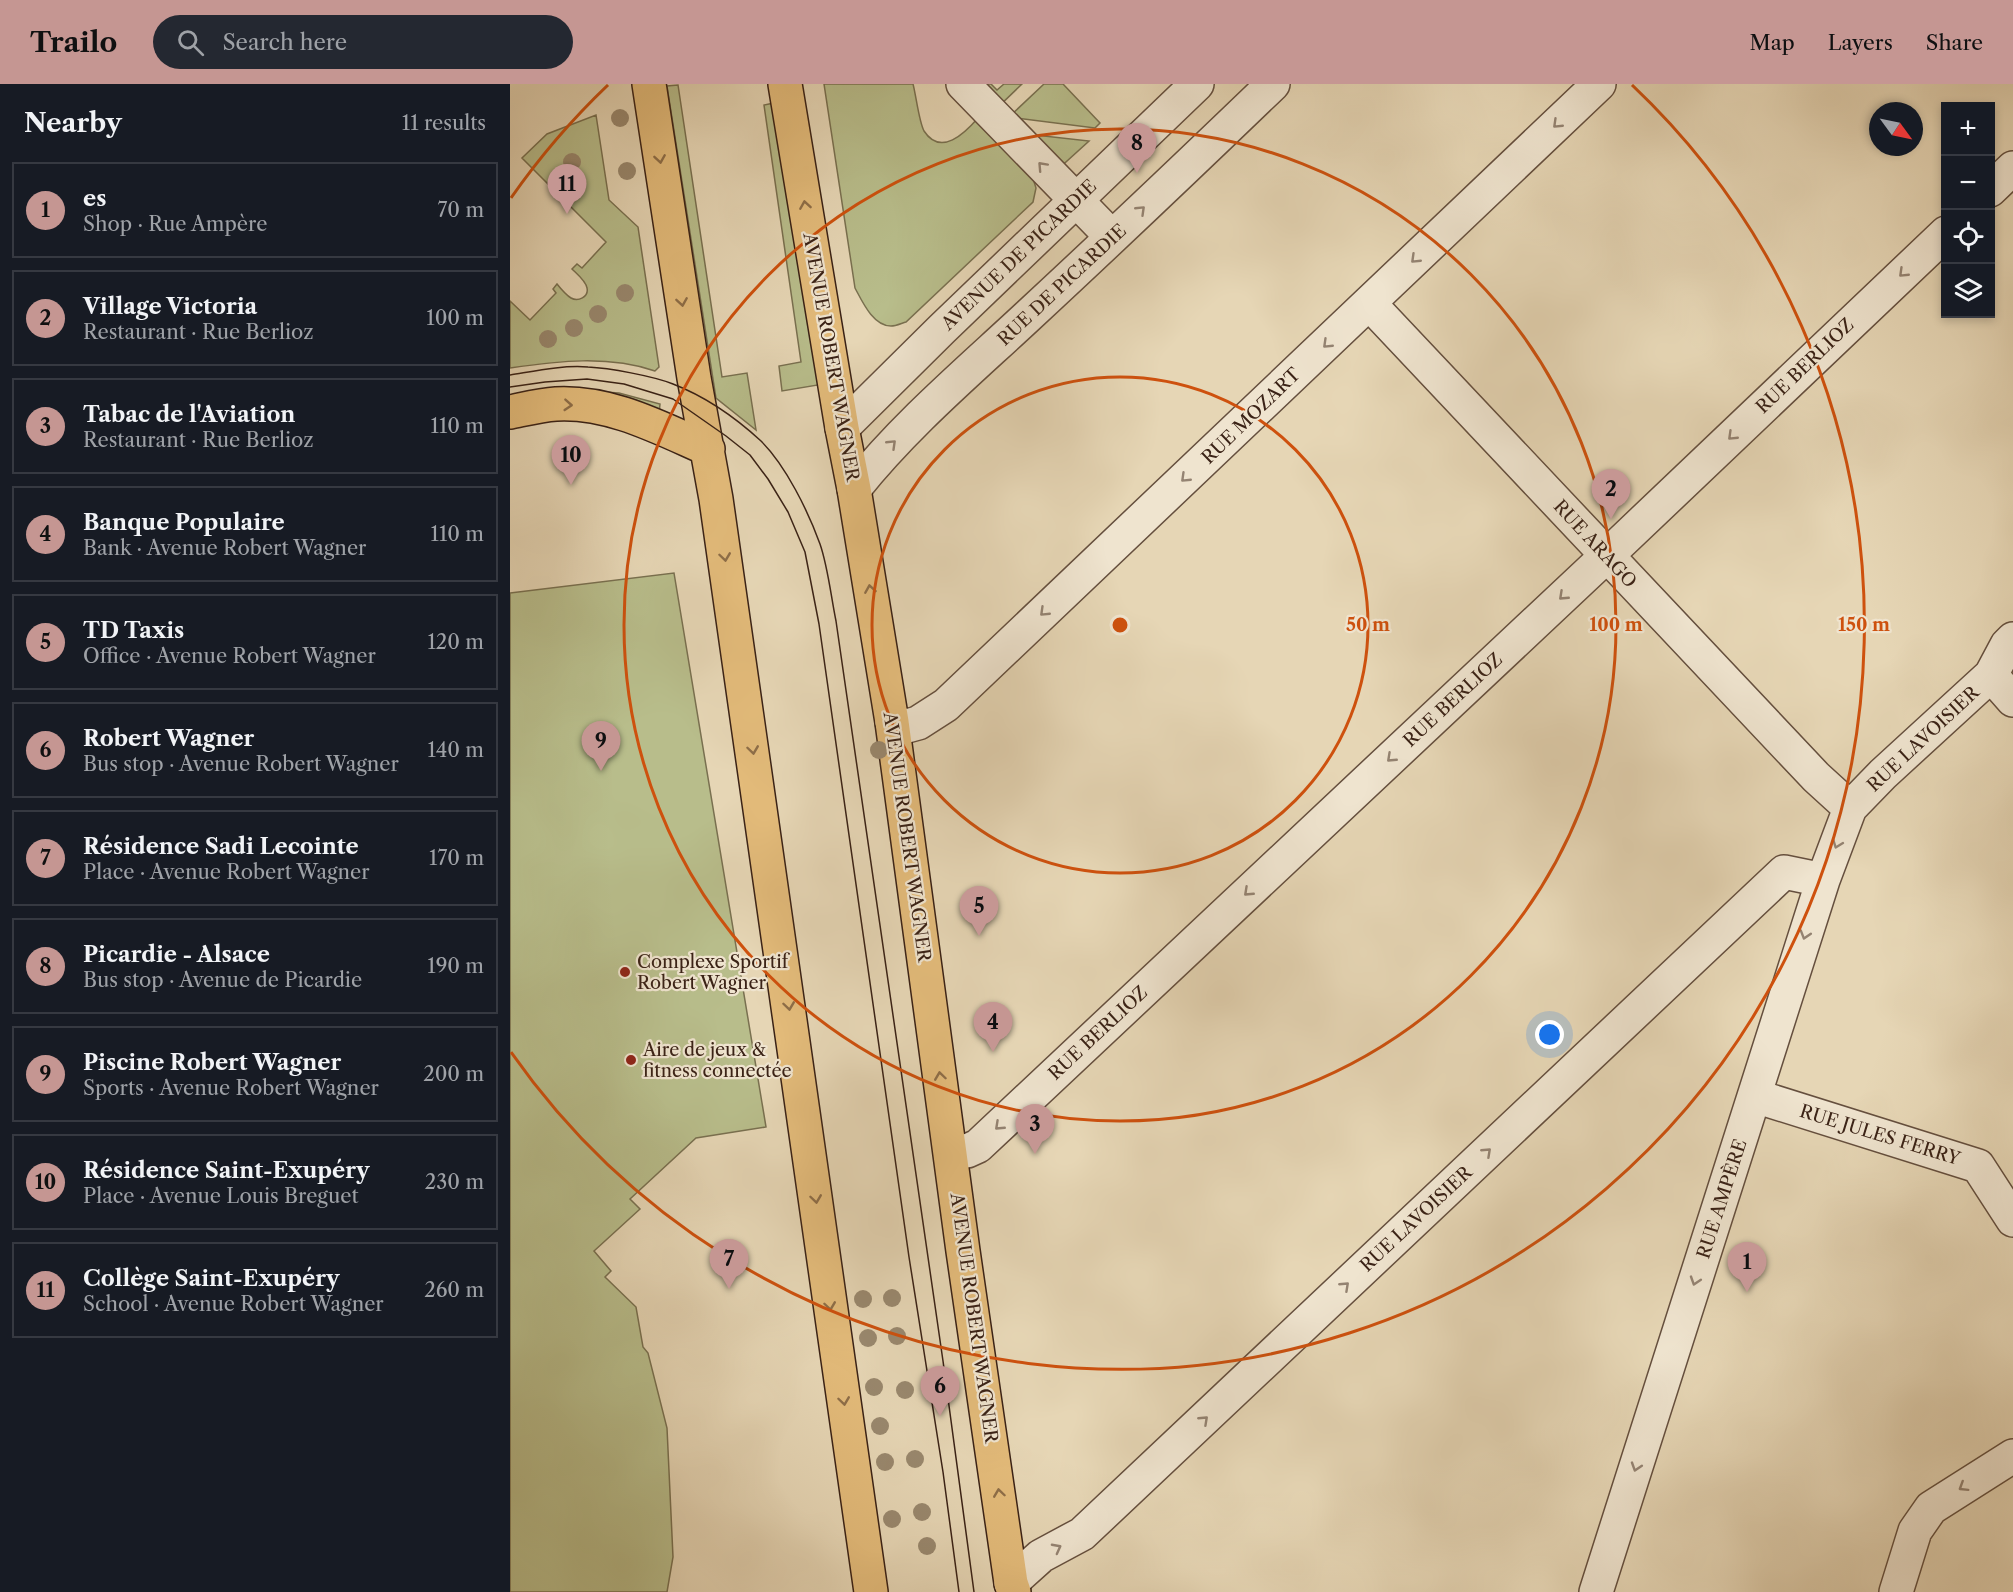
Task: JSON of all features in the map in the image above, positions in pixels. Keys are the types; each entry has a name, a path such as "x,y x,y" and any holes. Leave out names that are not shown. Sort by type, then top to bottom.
{"main road":[{"path":"649,84 694,378 708,449 762,812 871,1592"},
{"name":"AVENUE ROBERT WAGNER","path":"785,84 892,722 1013,1588"},
{"path":"510,412 557,404 600,408 631,416 708,449"}],"street":[{"path":"963,84 1112,237"},
{"name":"AVENUE DE PICARDIE","path":"842,428 1197,84"},
{"name":"RUE DE PICARDIE","path":"854,489 880,456 927,410 1273,84"},
{"name":"RUE MOZART","path":"892,722 907,726 918,723 946,705 1599,84"},
{"path":"1995,185 2013,168"},
{"name":"RUE BERLIOZ","path":"951,1154 978,1146 1941,238"},
{"name":"RUE ARAGO","path":"1369,303 1816,777 1851,808"},
{"name":"RUE LAVOISIER","path":"1851,808 1891,766 1991,675 2007,645 2013,639"},
{"path":"1991,675 2013,700"},
{"name":"RUE AMPÈRE","path":"1596,1592 1823,880 1851,808"},
{"name":"RUE LAVOISIER","path":"1013,1588 1041,1556 1083,1534 1784,872 1823,880"},
{"name":"RUE JULES FERRY","path":"1755,1096 1978,1166 2013,1220"},
{"path":"1896,1592 1915,1531 1931,1508 2013,1456"}],"green space":[{"path":"824,84 913,84 922,127 931,139 938,142 952,140 960,136 978,118 1031,172 1036,188 1033,202 906,322 897,325 885,325 879,322 865,306 855,288"},
{"path":"978,84 991,84 997,90 1004,84 1022,84 996,109"},
{"path":"1044,84 1063,84 1100,123 1095,128 1009,117"},
{"path":"678,85 722,377 747,373 756,430 716,398 667,86"},
{"path":"774,103 818,385 782,391 779,366 801,362 764,105"},
{"path":"596,115 609,200 638,227 659,367 655,371 619,363 583,361 510,368 510,301 530,320 556,293 553,289 557,284 571,298 582,298 587,291 586,285 572,269 577,264 582,268 606,242 522,158 547,134"},
{"path":"1017,133 1089,141 1056,171"},
{"path":"575,390 619,393 660,404 659,414"},
{"name":"Complexe Sportif Robert Wagner","path":"674,573 766,1127 696,1138 630,1199 640,1209 594,1251 611,1271 605,1277 636,1307 643,1347 648,1353 667,1428 673,1557 667,1592 510,1592 510,593"}],"tram line":[{"path":"510,375 558,368 597,368 654,378 696,395 741,424 770,451 795,490 820,544 836,621 943,1361 974,1592"},
{"path":"510,387 587,379 624,384 673,399 750,455 788,512 805,552 819,624 959,1592"}],"place":[{"name":"Picardie - Alsace","path":"1137,173"},
{"name":"Collège Saint-Exupéry","path":"567,214"},
{"name":"Résidence Saint-Exupéry","path":"571,485"},
{"name":"Village Victoria","path":"1611,519"},
{"name":"Piscine Robert Wagner","path":"601,771"},
{"name":"TD Taxis","path":"979,936"},
{"name":"Complexe Sportif Robert Wagner","path":"625,972"},
{"name":"Banque Populaire","path":"993,1052"},
{"name":"Aire de jeux & fitness connectée","path":"631,1060"},
{"name":"Tabac de l'Aviation","path":"1035,1154"},
{"name":"Résidence Sadi Lecointe","path":"729,1289"},
{"name":"es","path":"1747,1292"},
{"name":"Robert Wagner","path":"940,1416"}]}
